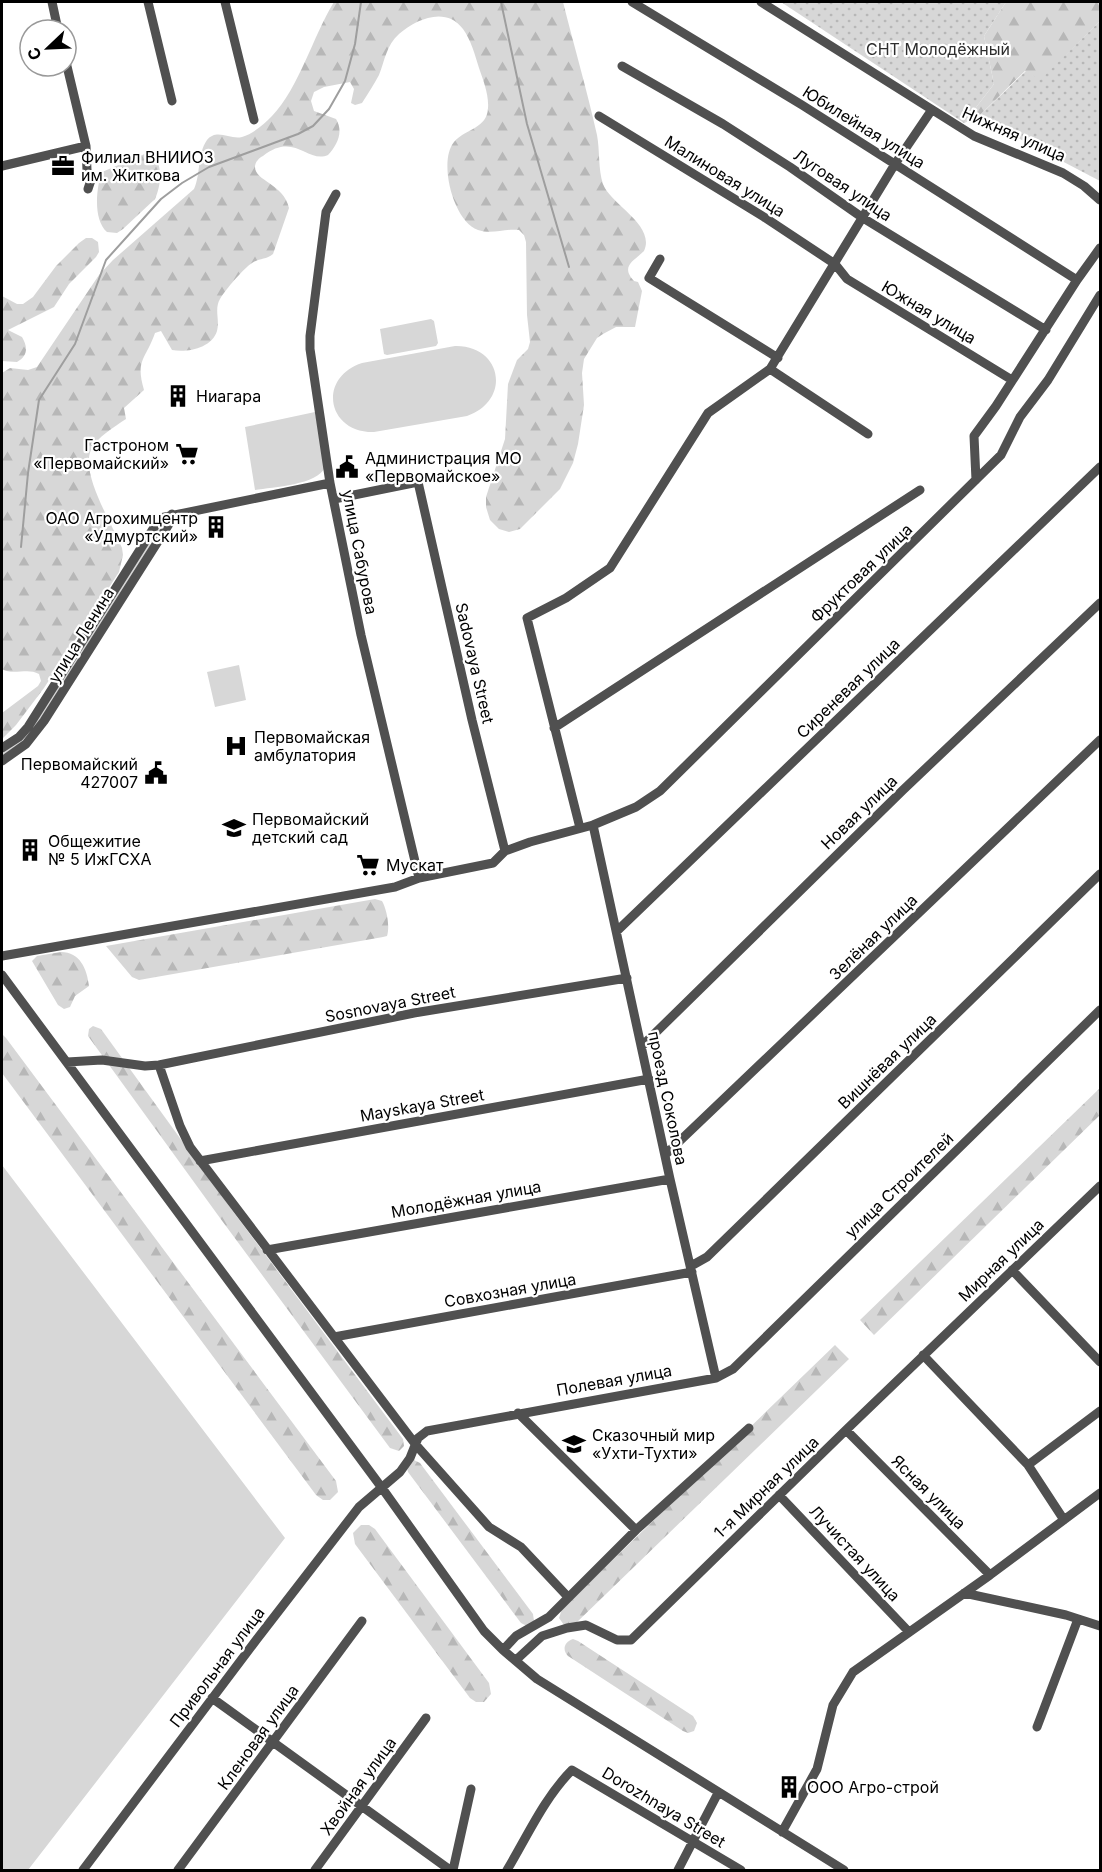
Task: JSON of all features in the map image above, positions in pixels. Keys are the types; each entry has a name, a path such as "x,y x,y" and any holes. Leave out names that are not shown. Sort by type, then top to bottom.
{"street":[{"path":"52,2 55,18"},
{"path":"151,2 172,101"},
{"path":"225,2 254,120"},
{"name":"Юбилейная улица","path":"632,2 1077,280"},
{"name":"Нижняя улица","path":"761,2 931,111 974,136 1063,173 1101,200"},
{"name":"Луговая улица","path":"622,66 723,124 863,218 1046,330"},
{"path":"70,78 86,146 87,170 92,180 88,189"},
{"path":"580,828 527,618 566,598 610,568 708,412 770,369 895,165 931,111"},
{"name":"Малиновая улица","path":"599,116 764,217 835,264"},
{"path":"2,166 86,146"},
{"name":"улица Сабурова","path":"336,194 326,212 310,336 330,483 361,635 419,878"},
{"path":"976,480 975,436 1077,280 1101,248"},
{"path":"660,259 649,278 778,358"},
{"name":"Южная улица","path":"835,264 847,279 1012,380"},
{"name":"Фруктовая улица","path":"2,956 395,886 419,878 493,863 505,851 593,825 636,807 660,791 1001,455 1020,417 1048,380 1101,294"},
{"path":"770,369 868,434"},
{"name":"Сиреневая улица","path":"617,931 1101,467"},
{"name":"Sadovaya Street","path":"334,499 418,482 472,720 505,851"},
{"path":"172,514 330,483"},
{"name":"Фруктовая улица","path":"554,728 920,490"},
{"name":"улица Ленина","path":"2,748 19,738 28,727 160,518 172,514"},
{"name":"улица Ленина","path":"2,760 26,744 44,721 169,524 172,514"},
{"name":"Новая улица","path":"642,1046 903,790 1101,603"},
{"name":"Зелёная улица","path":"665,1155 1101,740"},
{"name":"проезд Соколова","path":"593,825 670,1179 716,1377"},
{"name":"Вишнёвая улица","path":"692,1269 1101,874"},
{"path":"2,975 382,1488 484,1631 537,1678 843,1870"},
{"name":"Sosnovaya Street","path":"67,1062 102,1060 145,1066 159,1065 414,1013 627,978"},
{"name":"улица Строителей","path":"716,1377 733,1369 1101,1010"},
{"path":"159,1065 184,1137 200,1161 416,1445 489,1527 521,1547 568,1597"},
{"path":"145,1066 165,1080"},
{"name":"Mayskaya Street","path":"200,1161 649,1079"},
{"name":"Молодёжная улица","path":"267,1250 670,1179"},
{"name":"Мирная улица","path":"923,1355 1101,1186"},
{"name":"Совхозная улица","path":"334,1337 692,1269"},
{"path":"1012,1270 1101,1362"},
{"path":"923,1355 1028,1465 1064,1520"},
{"name":"1-я Мирная улица","path":"516,1660 542,1636 567,1628 586,1625 617,1640 631,1640 923,1355"},
{"name":"Полевая улица","path":"416,1445 417,1438 427,1431 716,1377"},
{"path":"1028,1465 1101,1411"},
{"path":"518,1413 636,1530"},
{"path":"503,1650 516,1636 549,1617 636,1530 749,1428"},
{"name":"Ясная улица","path":"846,1430 990,1575"},
{"name":"Привольная улица","path":"83,1870 360,1507 400,1472 416,1445"},
{"path":"782,1832 817,1769 833,1705 853,1672 1101,1493"},
{"name":"Лучистая улица","path":"779,1495 909,1632"},
{"path":"964,1593 1101,1626"},
{"path":"1037,1727 1078,1619"},
{"name":"Кленовая улица","path":"178,1870 362,1621"},
{"path":"212,1698 451,1870 471,1789"},
{"name":"Хвойная улица","path":"315,1870 426,1718"},
{"name":"Dorozhnaya Street","path":"507,1870 550,1797 572,1770 741,1870"},
{"path":"678,1870 718,1793"}],"green space":[{"path":"334,2 563,2 597,135 603,184 607,192 638,224 644,232 646,241 644,251 628,268 630,276 638,282 642,291 635,327 616,327 603,334 597,338 584,359 582,373 584,405 578,444 573,463 560,489 520,529 509,532 499,529 490,520 486,497 505,439 508,384 517,360 528,349 530,342 527,315 526,242 519,230 483,231 469,224 461,215 451,190 447,162 449,151 459,137 484,120 488,108 485,87 466,33 456,22 440,17 422,20 406,29 391,43 379,75 362,103 355,105 351,103 354,89 350,82 324,87 314,92 311,101 314,111 336,119 338,124 338,138 328,155 321,157 292,147 283,147 274,149 256,162 256,172 282,193 289,208 273,254 248,266 220,299 217,307 218,327 210,342 192,350 178,351 172,350 161,331 155,333 141,366 144,390 124,408 126,419 97,441 91,450 89,460 90,472 99,499 122,548 123,555 119,572 44,688 16,725 2,739 2,713 38,686 41,681 39,674 34,672 11,672 2,669 2,373 10,368 28,370 37,367 99,275 194,189 202,151 207,140 215,135 246,136 272,116 298,77"},
{"name":"СНТ Молодёжный","path":"781,2 1006,2 984,36 994,84 964,123"},
{"path":"1006,2 1100,2 1100,21 1040,81 1025,71 978,117 964,123 994,84 984,36"},
{"path":"1100,21 1100,181 978,117 1026,71 1040,80"},
{"path":"147,153 157,160 159,166 160,180 155,199 123,229 117,233 107,232 99,220 97,204 102,172"},
{"path":"86,238 92,238 98,242 99,252 96,257 69,284 54,307 8,330 22,337 26,351 17,362 2,361 2,296 17,304 23,304 33,297 56,266"},
{"path":"431,319 434,321 438,343 436,346 384,354 380,329"},
{"path":"455,346 471,348 483,354 491,363 496,375 495,387 491,398 481,408 467,416 374,432 358,430 346,424 338,415 334,404 334,392 338,380 348,370 362,363"},
{"path":"315,412 325,467 321,473 314,478 294,484 255,490 245,427"},
{"path":"162,520 166,522 29,738 2,758 2,752 9,748"},
{"path":"239,665 246,700 215,707 207,672"},
{"path":"375,899 382,901 385,909 388,923 387,936 139,980 132,977 106,946"},
{"path":"61,952 78,958 84,968 89,986 75,996 70,1007 64,1009 58,1005 32,961 37,956"},
{"path":"93,1026 101,1029 232,1210 403,1439 404,1446 399,1451 390,1448 88,1036 89,1029"},
{"path":"2,1034 336,1481 338,1492 330,1500 323,1500 316,1495 2,1073"},
{"path":"1100,1088 1100,1115 874,1335 860,1320"},
{"path":"2,1165 285,1538 28,1870 2,1870"},
{"path":"835,1345 849,1359 575,1624 564,1625 559,1618 562,1609"},
{"path":"414,1460 420,1463 533,1614 534,1621 527,1626 521,1623 408,1472 407,1468"},
{"path":"361,1525 369,1525 375,1529 489,1683 491,1694 484,1702 476,1702 470,1698 355,1544 353,1533"},
{"path":"573,1639 693,1716 697,1723 694,1731 688,1733 683,1731 568,1656 565,1646"}],"waterway":[{"path":"21,547 28,473 39,400 75,344 106,260 161,199 182,183 209,167 298,134 313,126 329,109 345,81 355,44 361,2"},
{"path":"501,2 527,124 569,267"}],"place":[{"name":"Филиал ВНИИОЗ им. Житкова","path":"63,166"},
{"name":"Ниагара","path":"178,396"},
{"name":"Гастроном «Первомайский»","path":"187,454"},
{"name":"Администрация МО «Первомайское»","path":"347,467"},
{"name":"ОАО Агрохимцентр «Удмуртский»","path":"216,527"},
{"name":"Первомайская амбулатория","path":"236,746"},
{"name":"Первомайский 427007","path":"156,773"},
{"name":"Первомайский детский сад","path":"234,828"},
{"name":"Общежитие № 5 ИжГСХА","path":"30,850"},
{"name":"Мускат","path":"368,865"},
{"name":"Сказочный мир «Ухти-Тухти»","path":"574,1444"},
{"name":"ООО Агро-строй","path":"789,1787"}]}
